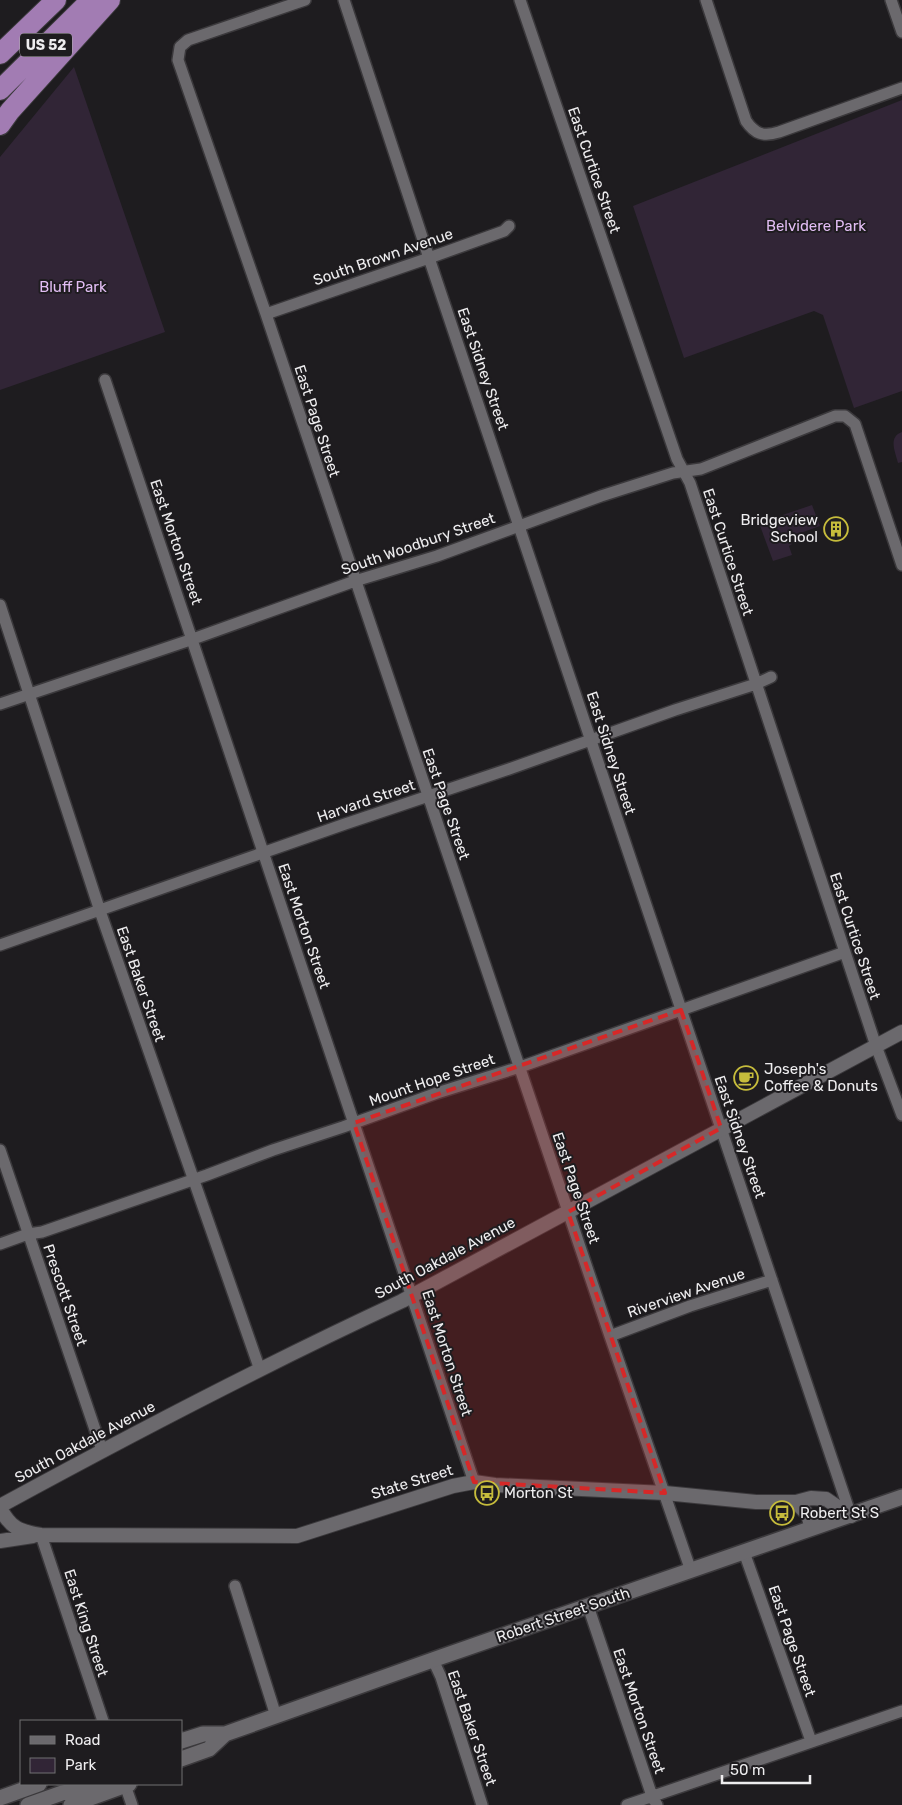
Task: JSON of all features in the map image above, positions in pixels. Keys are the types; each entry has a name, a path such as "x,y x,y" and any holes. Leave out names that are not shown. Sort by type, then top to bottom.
{"highway":[{"name":"US 52","path":"0,54 56,0"},
{"name":"US 52","path":"0,90 91,0"},
{"path":"0,125 10,111 110,0"}],"main road":[{"name":"Robert Street South","path":"182,1741 203,1734 225,1734 812,1528 901,1500"},
{"name":"Robert Street South","path":"182,1759 209,1749 225,1734"},
{"path":"0,1798 36,1785"},
{"path":"66,1799 77,1785"},
{"path":"66,1799 103,1785"},
{"path":"28,1805 66,1799 127,1785"}],"street":[{"name":"East Page Street","path":"304,0 188,40 180,47 178,60 266,314 427,796 691,1570"},
{"name":"East Sidney Street","path":"344,0 851,1516"},
{"name":"East Curtice Street","path":"520,0 677,458 685,473 876,1046 902,1115"},
{"path":"706,0 746,120 752,130 760,135 769,135 902,88"},
{"path":"891,0 902,32"},
{"name":"South Brown Avenue","path":"266,314 504,231 509,226"},
{"name":"East Morton Street","path":"105,380 474,1482"},
{"name":"South Woodbury Street","path":"0,704 193,639 355,581 437,556 520,525 673,473 685,473 701,469 835,416 845,416 854,424 902,565"},
{"name":"East Baker Street","path":"0,605 100,911 192,1180 260,1370"},
{"name":"Harvard Street","path":"0,945 591,739 756,684 771,677"},
{"name":"Mount Hope Street","path":"0,1244 28,1234 42,1232 437,1093 520,1067 845,952"},
{"name":"South Oakdale Avenue","path":"0,1507 102,1450 412,1295 902,1032"},
{"name":"Prescott Street","path":"0,1150 102,1450"},
{"name":"Riverview Avenue","path":"610,1336 690,1306 772,1280"},
{"name":"State Street","path":"0,1541 41,1535 297,1536 453,1486 474,1482 495,1485 665,1493 756,1502 796,1502 811,1498 826,1499 851,1516"},
{"path":"796,1502 808,1515 812,1528"},
{"name":"State Street","path":"0,1507 15,1528 41,1535"},
{"name":"East King Street","path":"41,1535 103,1720"},
{"name":"East Page Street","path":"744,1552 811,1741"},
{"path":"235,1586 276,1716"},
{"name":"East Morton Street","path":"588,1606 655,1801"},
{"name":"East Baker Street","path":"432,1660 441,1677 482,1805"},
{"path":"627,1805 655,1801 811,1741 902,1711"},
{"path":"127,1785 132,1805"}],"highlighted area":[{"path":"681,1010 721,1128 568,1212 665,1493 474,1482 354,1123"}],"green space":[{"name":"Bluff Park","path":"74,67 165,332 0,390 0,157"},
{"name":"Belvidere Park","path":"902,100 902,391 854,408 823,315 814,311 684,358 633,206"},
{"path":"902,432 902,462 898,463 894,441 895,437"},
{"path":"812,505 820,526 795,535 796,538 790,540 792,544 789,546 792,555 773,561 759,523"}],"place":[{"name":"Bridgeview School","path":"836,529"},
{"name":"Joseph's Coffee & Donuts","path":"746,1078"},
{"name":"Morton St","path":"487,1493"},
{"name":"Robert St S","path":"782,1513"}]}
